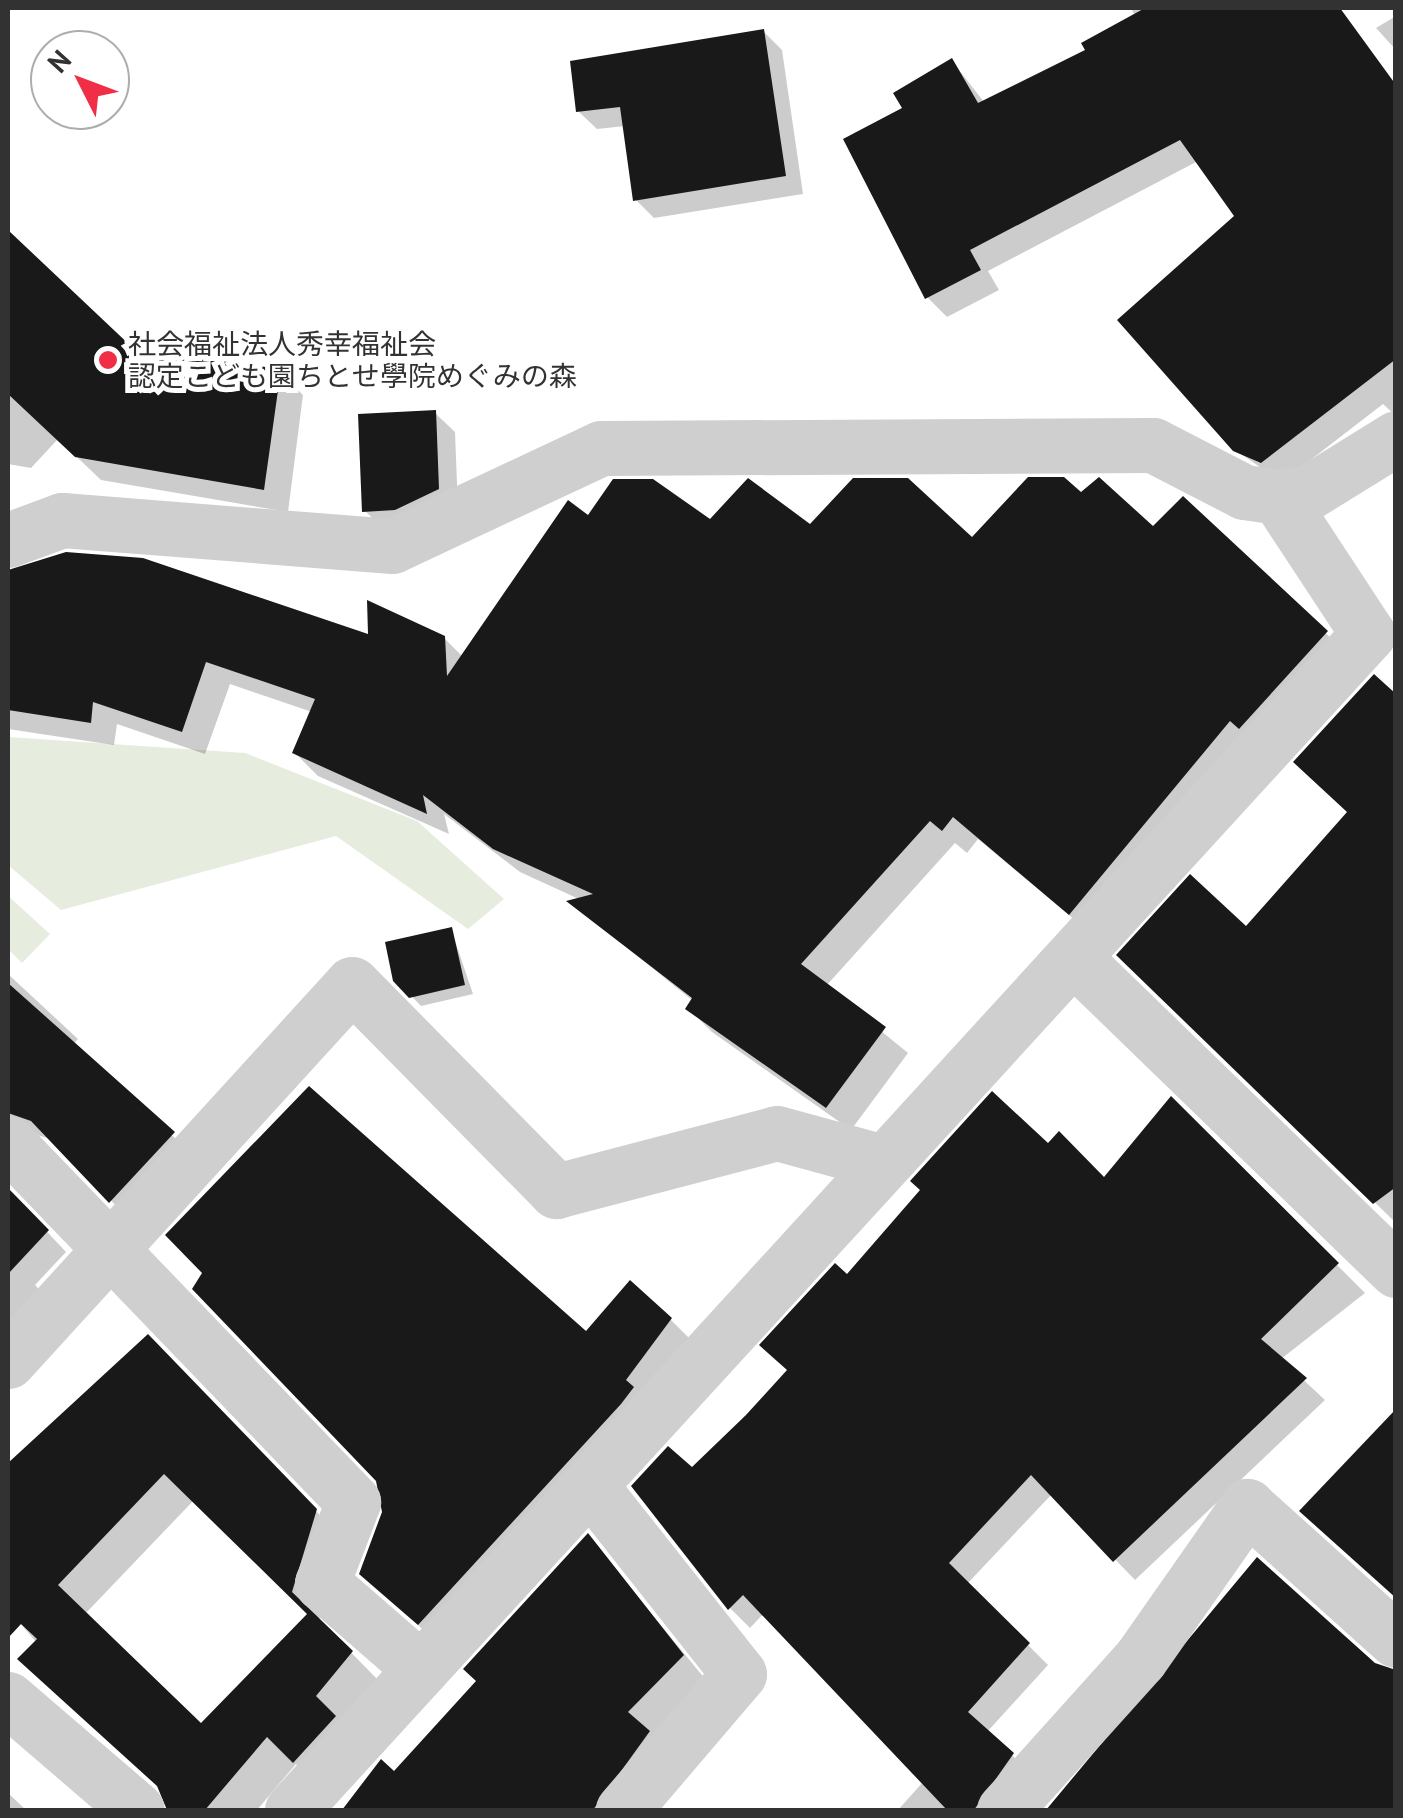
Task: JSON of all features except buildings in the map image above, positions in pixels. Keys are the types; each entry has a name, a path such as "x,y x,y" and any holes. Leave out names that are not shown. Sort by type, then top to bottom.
{"street":[{"path":"8,540 62,520 392,546 601,448 1152,445 1244,492 1278,497 1309,492 1396,438"},
{"path":"292,1810 883,1162 1076,958 1368,634 1278,497"},
{"path":"1076,958 1396,1270"},
{"path":"8,1360 352,984 556,1191 777,1133 883,1162"},
{"path":"8,1142 112,1246 353,1502 322,1584 421,1669"},
{"path":"589,1484 740,1674 623,1810"},
{"path":"1004,1810 1140,1659 1247,1506 1396,1640"},
{"path":"8,1699 137,1810"}],"shaded area":[{"path":"8,737 245,753 417,821 504,899 468,929 336,836 61,910 8,865"},
{"path":"8,896 50,934 22,963 8,949"}],"place":[{"name":"社会福祉法人秀幸福祉会 認定こども園ちとせ學院めぐみの森","path":"108,360"}]}
